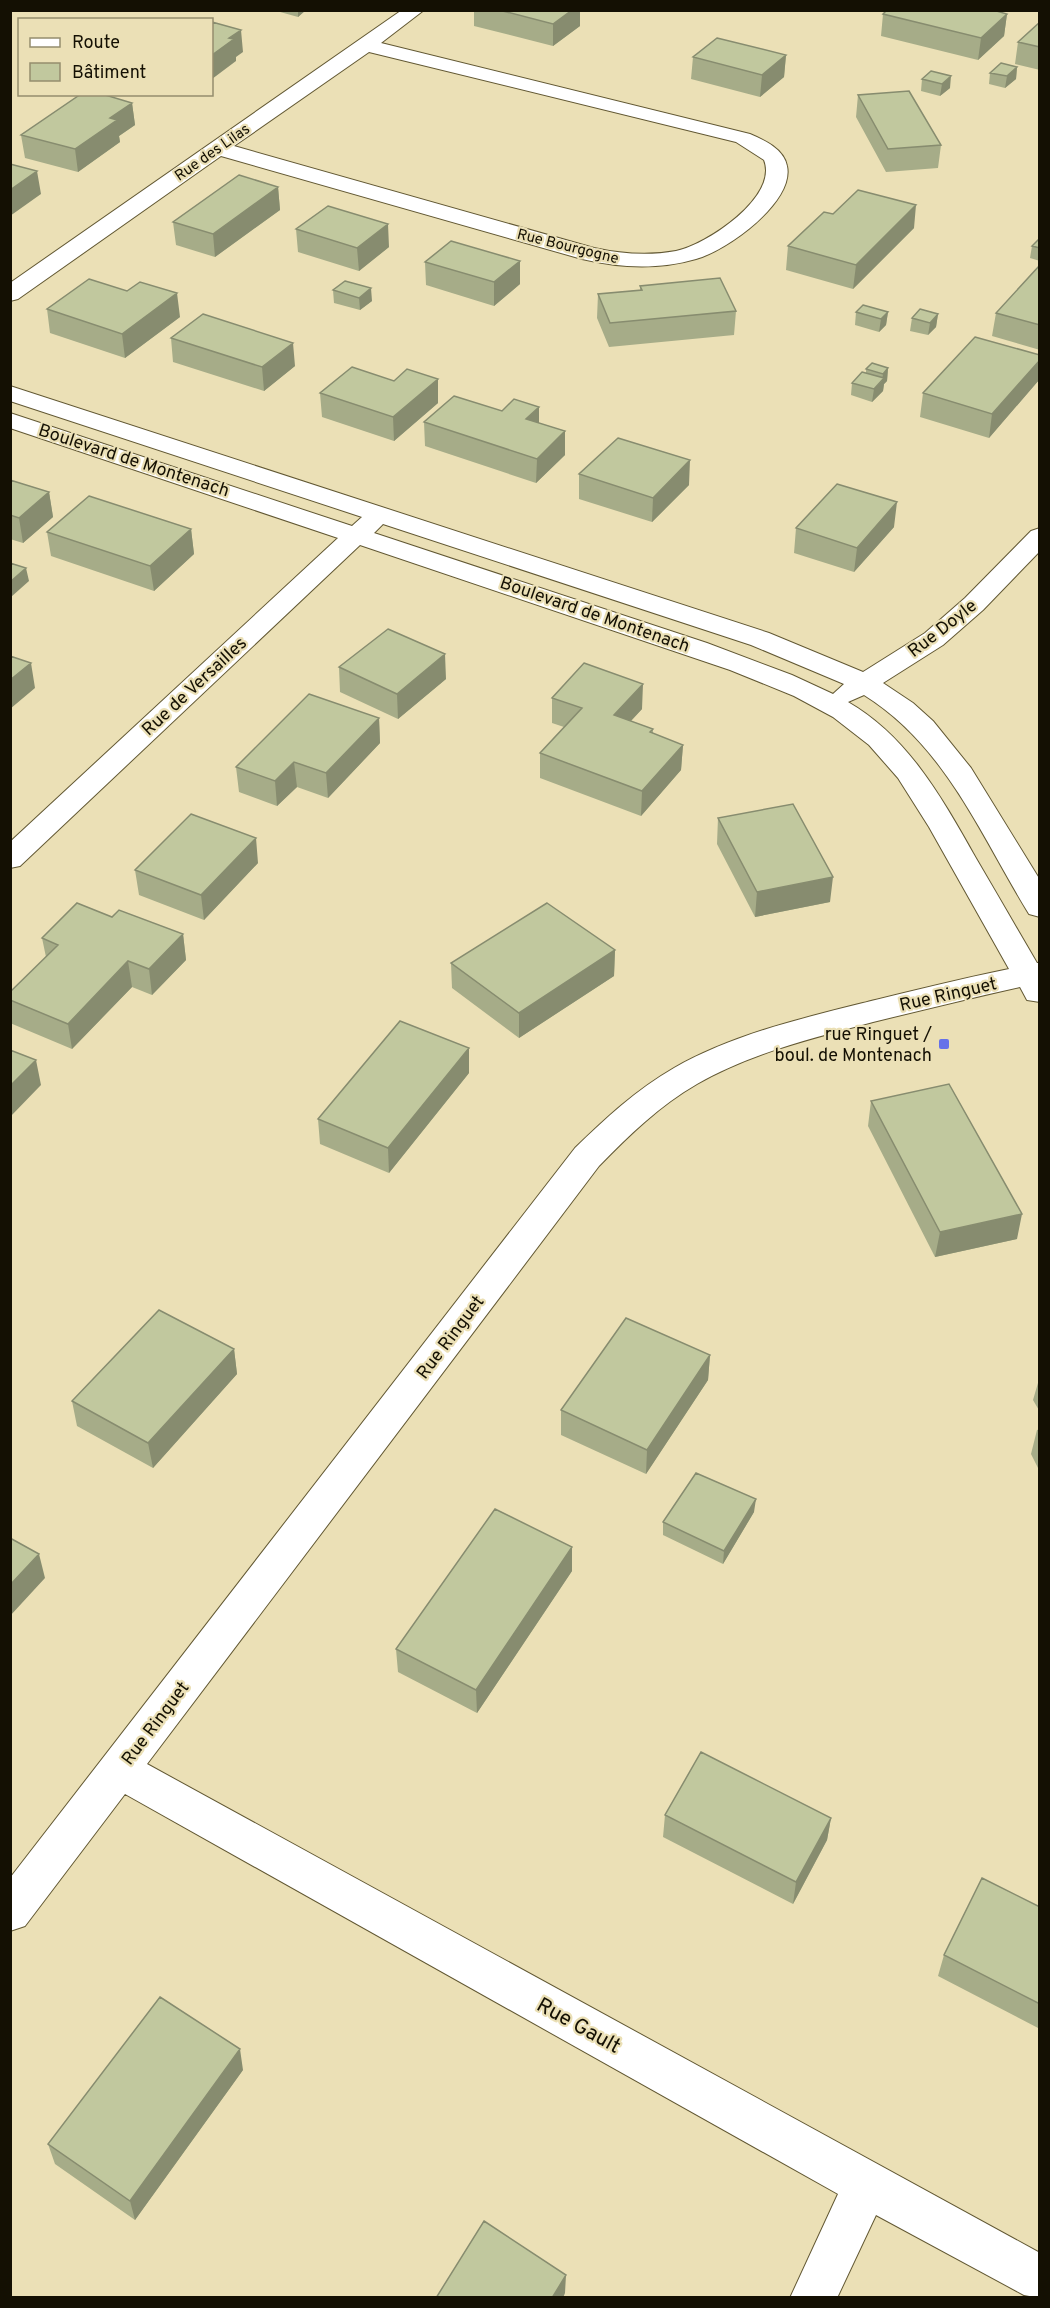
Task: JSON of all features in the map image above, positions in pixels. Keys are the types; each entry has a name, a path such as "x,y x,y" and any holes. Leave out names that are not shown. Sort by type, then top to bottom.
{"street":[{"name":"Rue des Lilas","path":"10,294 415,10"},
{"name":"Rue Bourgogne","path":"217,148 590,254 633,260 676,257 711,245 755,212 770,194 776,178 777,165 769,153 742,138 366,45"},
{"name":"Boulevard de Montenach","path":"10,393 760,639 865,683 905,710 944,752 975,796 1040,907"},
{"name":"Boulevard de Montenach","path":"10,420 697,649 793,685 830,704 881,740 913,776 1036,981"},
{"name":"Rue de Versailles","path":"14,850 380,515"},
{"name":"Rue Doyle","path":"830,704 934,639 982,596 1040,536"},
{"name":"Rue Ringuet","path":"10,1912 587,1157 629,1114 679,1079 716,1059 766,1040 1036,981"},
{"name":"Rue Gault","path":"120,1770 866,2185 1040,2279"},
{"path":"813,2298 866,2185"}],"building":[{"path":"499,10 572,10 553,24"},
{"path":"887,10 993,10 1007,14 981,38 883,14"},
{"path":"213,22 241,30 229,38 234,39 213,54"},
{"path":"1040,22 1040,47 1018,42"},
{"path":"717,38 786,55 762,75 693,57"},
{"path":"1001,63 1017,67 1007,76 990,73"},
{"path":"931,71 951,76 942,84 922,79"},
{"path":"909,91 941,145 888,149 858,95"},
{"path":"78,96 109,96 132,103 110,118 117,120 75,149 21,135"},
{"path":"10,164 37,171 10,190"},
{"path":"239,175 278,187 213,234 173,222"},
{"path":"858,190 916,205 856,265 788,246 824,212 833,214"},
{"path":"328,206 388,224 357,248 296,229"},
{"path":"1039,239 1040,248 1032,246"},
{"path":"451,241 520,261 494,282 425,262"},
{"path":"1040,265 1040,325 996,313"},
{"path":"720,278 736,311 610,323 598,294 642,290 640,286"},
{"path":"89,279 127,291 140,282 177,293 122,334 47,309"},
{"path":"345,281 371,288 359,298 333,290"},
{"path":"863,305 888,312 881,319 856,312"},
{"path":"920,309 938,314 930,323 912,318"},
{"path":"203,314 293,343 262,367 171,338"},
{"path":"975,337 1040,355 1040,360 992,414 923,393"},
{"path":"872,363 888,368 883,374 866,369"},
{"path":"352,367 394,381 407,369 438,379 393,417 320,393"},
{"path":"862,372 884,378 874,389 852,383"},
{"path":"454,396 502,411 514,399 539,407 526,419 565,431 537,459 424,422"},
{"path":"618,438 690,460 653,498 579,474"},
{"path":"10,480 49,492 19,518 10,515"},
{"path":"837,484 897,502 857,548 796,528"},
{"path":"89,496 191,529 150,566 47,532"},
{"path":"10,563 26,568 10,582"},
{"path":"388,629 445,654 397,694 339,667"},
{"path":"10,656 31,663 10,680"},
{"path":"584,663 643,684 614,715 653,729 650,732 683,745 642,791 540,753 582,708 552,698"},
{"path":"309,694 379,718 326,773 294,762 275,781 236,767"},
{"path":"793,804 833,877 757,892 718,818"},
{"path":"191,814 256,838 201,895 135,870"},
{"path":"77,903 112,917 119,910 183,934 149,969 128,961 68,1024 10,1000 10,992 58,945 42,938"},
{"path":"547,903 615,950 519,1013 451,963"},
{"path":"400,1021 469,1048 388,1148 318,1119"},
{"path":"10,1050 36,1060 10,1086"},
{"path":"949,1084 1022,1214 940,1232 871,1101"},
{"path":"159,1310 234,1349 148,1443 72,1401"},
{"path":"626,1318 710,1355 647,1450 561,1410"},
{"path":"696,1473 756,1499 724,1551 663,1522"},
{"path":"495,1509 572,1547 476,1690 396,1649"},
{"path":"10,1538 39,1554 10,1585"},
{"path":"701,1752 831,1818 796,1882 665,1815"},
{"path":"982,1878 1040,1907 1040,2004 944,1955"},
{"path":"160,1997 240,2049 130,2201 48,2144"},
{"path":"484,2221 566,2275 552,2298 436,2298"}],"place":[{"name":"rue Ringuet / boul. de Montenach","path":"944,1044"}]}
